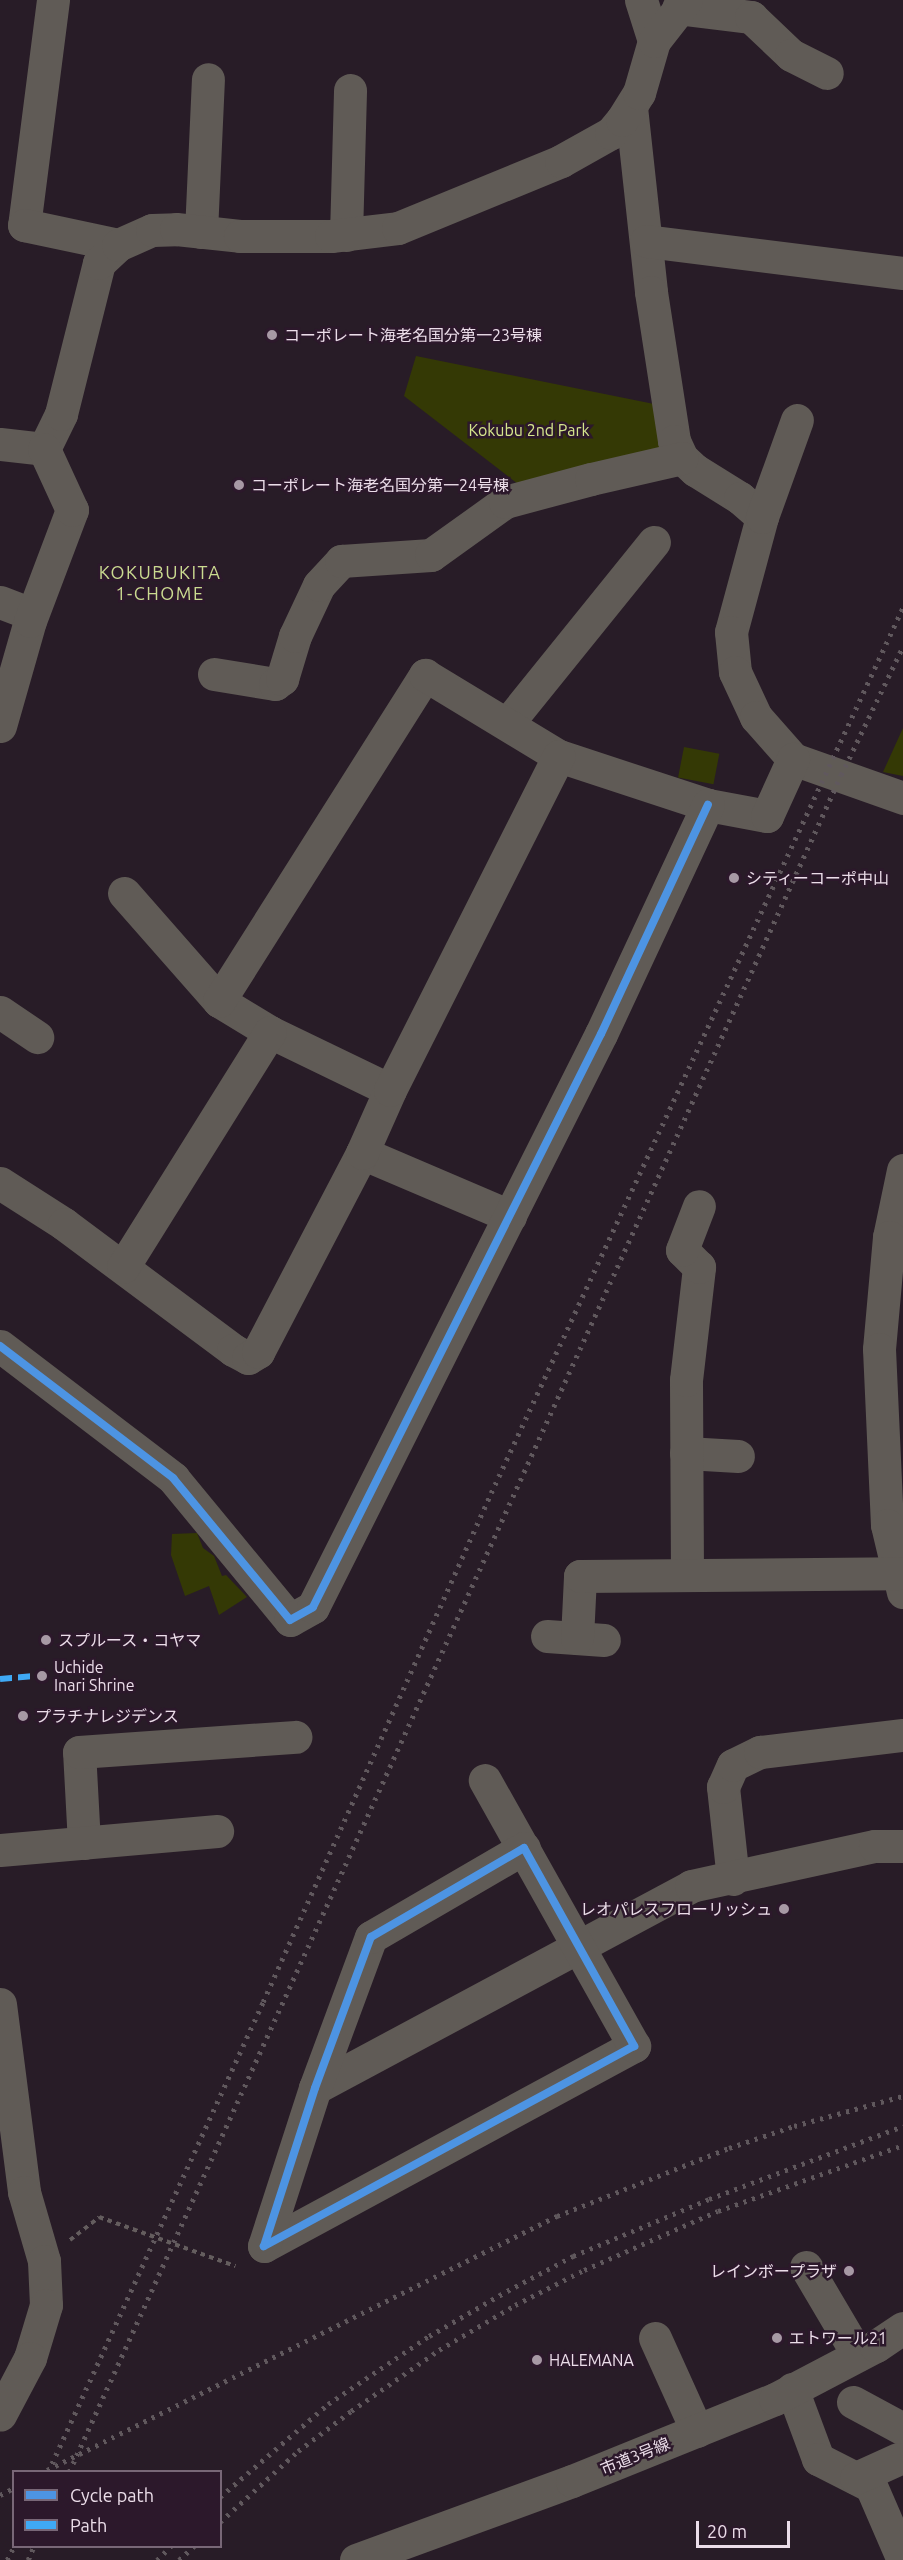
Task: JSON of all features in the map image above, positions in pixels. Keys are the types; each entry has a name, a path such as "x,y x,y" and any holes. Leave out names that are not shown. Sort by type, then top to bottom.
{"street":[{"path":"53,0 24,225 118,245"},
{"path":"641,0 654,41"},
{"path":"44,449 62,414 99,263 118,245 152,230 240,236 346,234 398,228 561,161 611,133 631,107 646,74 654,41 682,4 751,17 791,55 827,73"},
{"path":"201,232 208,80"},
{"path":"346,234 350,90"},
{"path":"631,107 646,241 674,441 682,458 762,517"},
{"path":"646,241 903,273"},
{"path":"797,420 762,517 731,632 735,672 756,717 793,759 903,798"},
{"path":"0,444 44,449"},
{"path":"0,726 32,614 72,510 44,449"},
{"path":"214,674 275,684 282,679 295,636 319,585 341,561 431,555 505,502 591,478 682,458"},
{"path":"507,724 654,542"},
{"path":"0,602 32,614"},
{"path":"219,1001 424,675 560,756 708,805 767,816 793,759"},
{"path":"0,1183 63,1224 187,1317 248,1358 258,1352 362,1153 390,1090 560,756"},
{"path":"0,1346 173,1478 290,1620 313,1607 602,1034 708,805"},
{"path":"124,893 219,1001 270,1032 390,1090"},
{"path":"0,1012 37,1037"},
{"path":"123,1267 270,1032"},
{"path":"362,1153 510,1216"},
{"path":"576,1638 580,1576 687,1575 901,1582 887,1525 879,1349 889,1237 903,1170"},
{"path":"687,1575 686,1380 699,1267 682,1250 699,1206"},
{"path":"686,1453 738,1456"},
{"path":"733,1879 723,1787 733,1765 760,1752 903,1735"},
{"path":"84,1843 79,1752 295,1737"},
{"path":"485,1780 524,1848 634,2046 264,2246 315,2088 371,1937 524,1848"},
{"path":"0,1850 216,1831"},
{"path":"315,2088 691,1886 733,1879 875,1846 903,1846"},
{"path":"0,2004 24,2192 44,2261 46,2305 30,2358 0,2415"},
{"path":"806,2267 858,2355"},
{"name":"市道3号線","path":"356,2560 572,2481 697,2431 792,2389 858,2355 903,2328"},
{"path":"655,2338 697,2431"},
{"path":"792,2389 818,2459 871,2486 903,2560"},
{"path":"853,2402 900,2444 856,2478"}],"path":[{"path":"99,2217 235,2266"}],"green space":[{"name":"Kokubu 2nd Park","path":"416,356 659,405 661,450 518,484 404,396"},
{"path":"903,728 903,776 883,772"},
{"path":"684,747 719,754 713,784 678,777"},
{"path":"197,1533 203,1548 214,1556 222,1576 226,1575 247,1597 219,1615 209,1586 185,1596 171,1555 172,1534"}],"railway":[{"path":"49,2470 263,2002 491,1493 903,607"},
{"path":"70,2470 841,775 903,646"},
{"path":"47,2470 557,2216 729,2148 794,2126 903,2096"},
{"path":"222,2495 328,2404 429,2336 507,2291 573,2256 709,2199 903,2126"},
{"path":"222,2520 298,2451 351,2411 439,2350 515,2305 584,2270 718,2211 903,2145"},
{"path":"0,2495 12,2489"},
{"path":"7,2560 13,2548"},
{"path":"28,2560 33,2548"},
{"path":"157,2560 169,2548"},
{"path":"179,2560 192,2548"}],"marked path":[{"path":"0,1679 34,1676"}],"cycle path":[{"path":"0,1346 173,1478 290,1620 313,1607 601,1034 708,805"},
{"path":"524,1848 634,2046 264,2246 315,2088 371,1937 524,1848"}],"place":[{"name":"コーポレート海老名国分第一23号棟","path":"272,335"},
{"name":"コーポレート海老名国分第一24号棟","path":"239,485"},
{"name":"シティーコーポ中山","path":"734,878"},
{"name":"スプルース・コヤマ","path":"46,1640"},
{"name":"Uchide Inari Shrine","path":"42,1676"},
{"name":"プラチナレジデンス","path":"23,1716"},
{"name":"レオパレスフローリッシュ","path":"784,1909"},
{"name":"レインボープラザ","path":"849,2271"},
{"name":"エトワール21","path":"777,2338"},
{"name":"HALEMANA","path":"537,2360"}],"district":[{"name":"KOKUBUKITA 1-CHOME","path":"160,583"}]}
